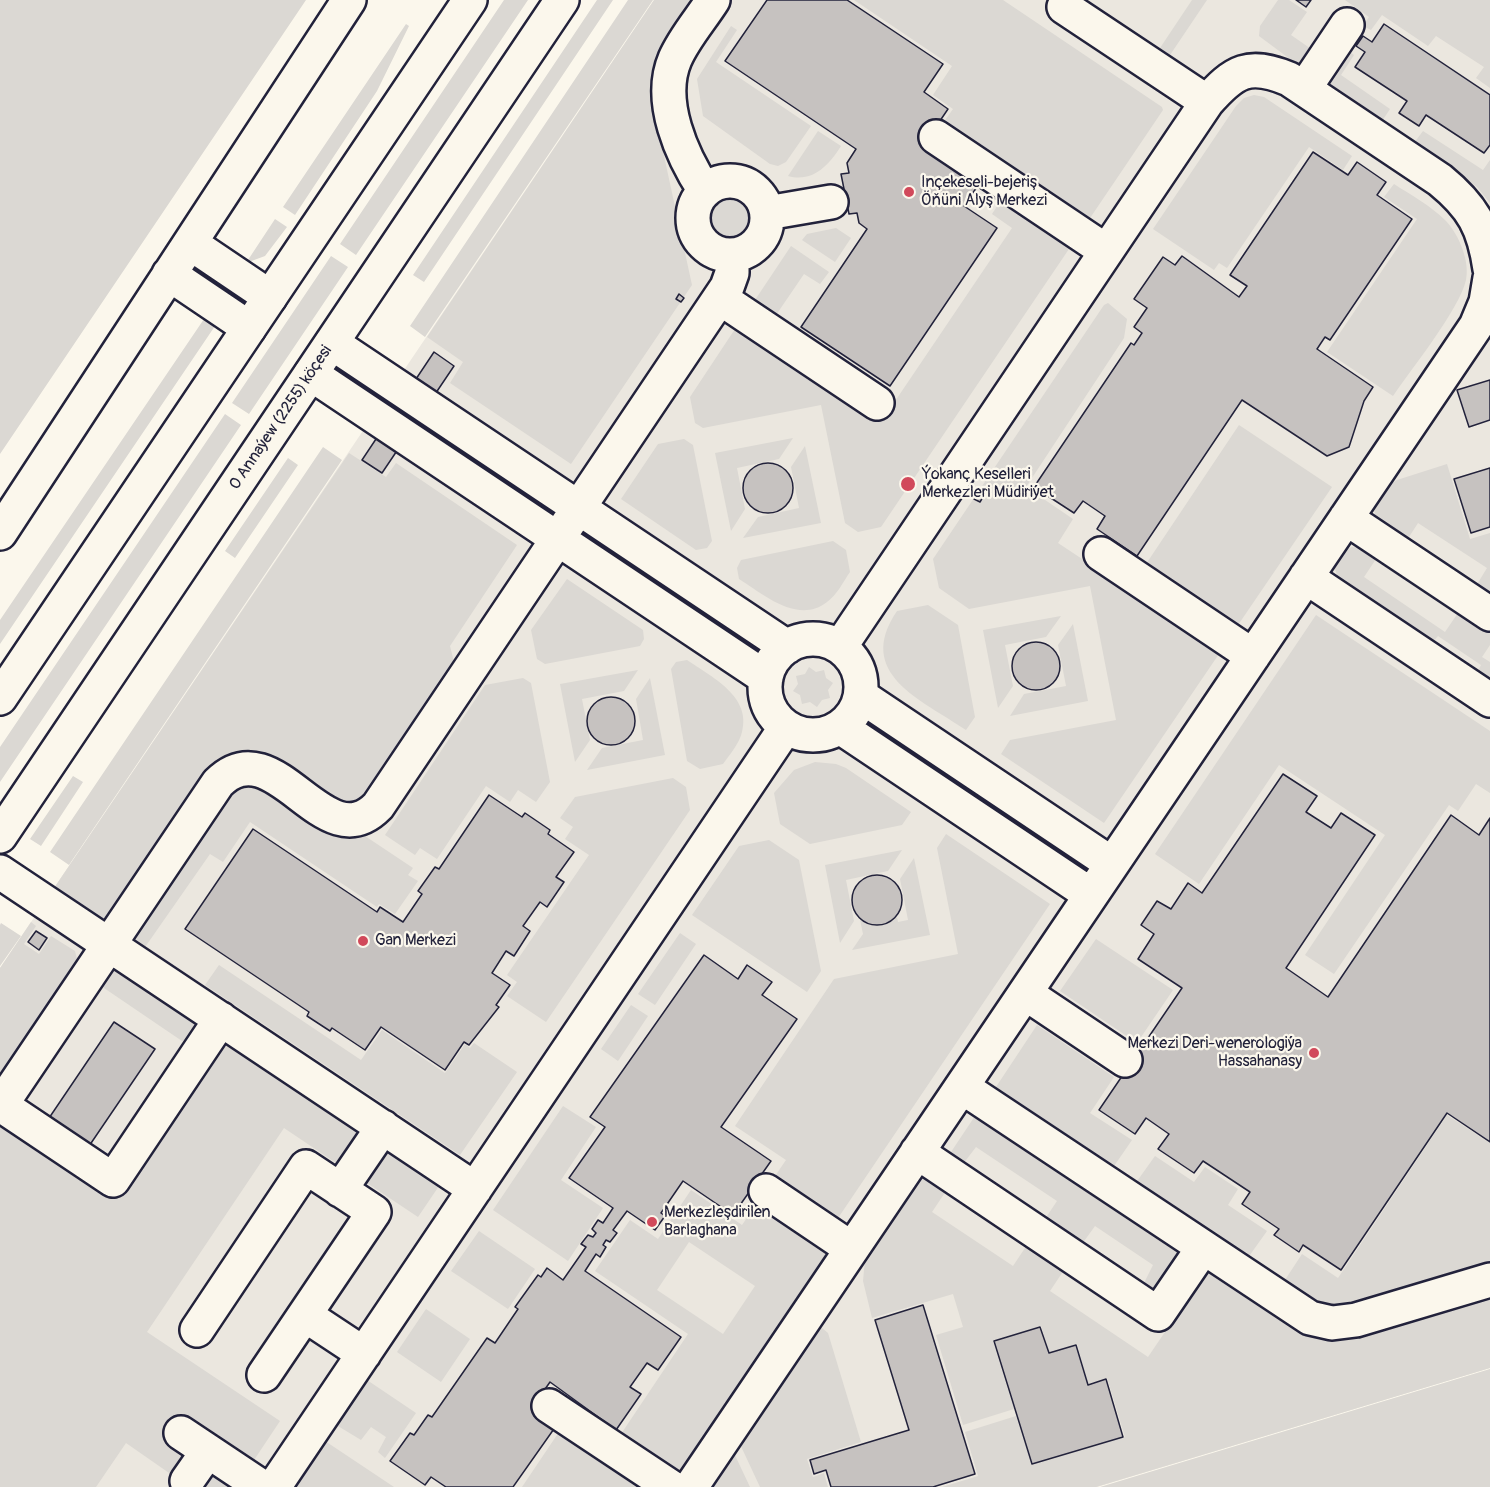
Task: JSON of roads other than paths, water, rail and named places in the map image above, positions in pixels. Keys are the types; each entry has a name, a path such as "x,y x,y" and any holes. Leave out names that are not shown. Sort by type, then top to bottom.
{"main road":[{"path":"0,533 349,0"},
{"path":"0,698 470,0"},
{"name":"O Annaýew (2255) köçesi","path":"0,836 562,0"},
{"path":"705,191 680,144 673,120 670,76 675,59 713,0"},
{"path":"1064,7 1207,102"},
{"path":"1304,89 1347,25"},
{"path":"840,647 1207,102 1224,82 1246,70 1267,70 1289,79 1440,180 1461,197 1479,221 1487,246 1490,269"},
{"path":"936,137 1106,251"},
{"path":"734,181 755,191 767,213 766,225 754,246 732,255 709,249 694,230 694,206 705,191 721,182 734,181"},
{"path":"767,213 831,202"},
{"path":"190,243 270,297"},
{"path":"221,1019 113,1180 1,1106 218,783 231,771 247,767 267,773 338,819 356,821 371,814 720,298 732,273 732,255"},
{"path":"169,274 249,328"},
{"path":"691,1487 1476,326 1486,302 1490,278"},
{"path":"720,298 878,404"},
{"path":"332,343 787,647"},
{"path":"311,374 766,678"},
{"path":"1346,518 1490,614"},
{"path":"1101,554 1253,656"},
{"path":"1306,577 1490,700"},
{"path":"807,639 830,642 840,647 856,664 860,675 861,696 850,718 840,727 819,735 808,735 786,727 771,710 765,687 770,665 787,647 807,639"},
{"path":"861,696 1112,864"},
{"path":"274,1487 786,727"},
{"path":"840,727 1091,895"},
{"path":"0,872 475,1189"},
{"path":"1025,993 1125,1060"},
{"path":"962,1087 1300,1313 1322,1322 1356,1320 1490,1280"},
{"path":"340,1190 383,1127"},
{"path":"918,1152 1158,1314 1203,1248"},
{"path":"197,1330 306,1167 374,1212 264,1375"},
{"path":"766,1191 852,1249"},
{"path":"305,1315 364,1354"},
{"path":"549,1406 671,1487"},
{"path":"181,1433 262,1487"},
{"path":"187,1481 208,1451"}],"place":[{"name":"Inçekeseli-bejeriş Öňüni Alyş Merkezi","path":"909,192"},
{"name":"Ýokanç Keselleri Merkezleri Müdiriýet","path":"908,484"},
{"name":"Gan Merkezi","path":"363,941"},
{"name":"Merkezi Deri-wenerologiýa Hassahanasy","path":"1314,1053"},
{"name":"Merkezleşdirilen Barlaghana","path":"652,1222"}]}
